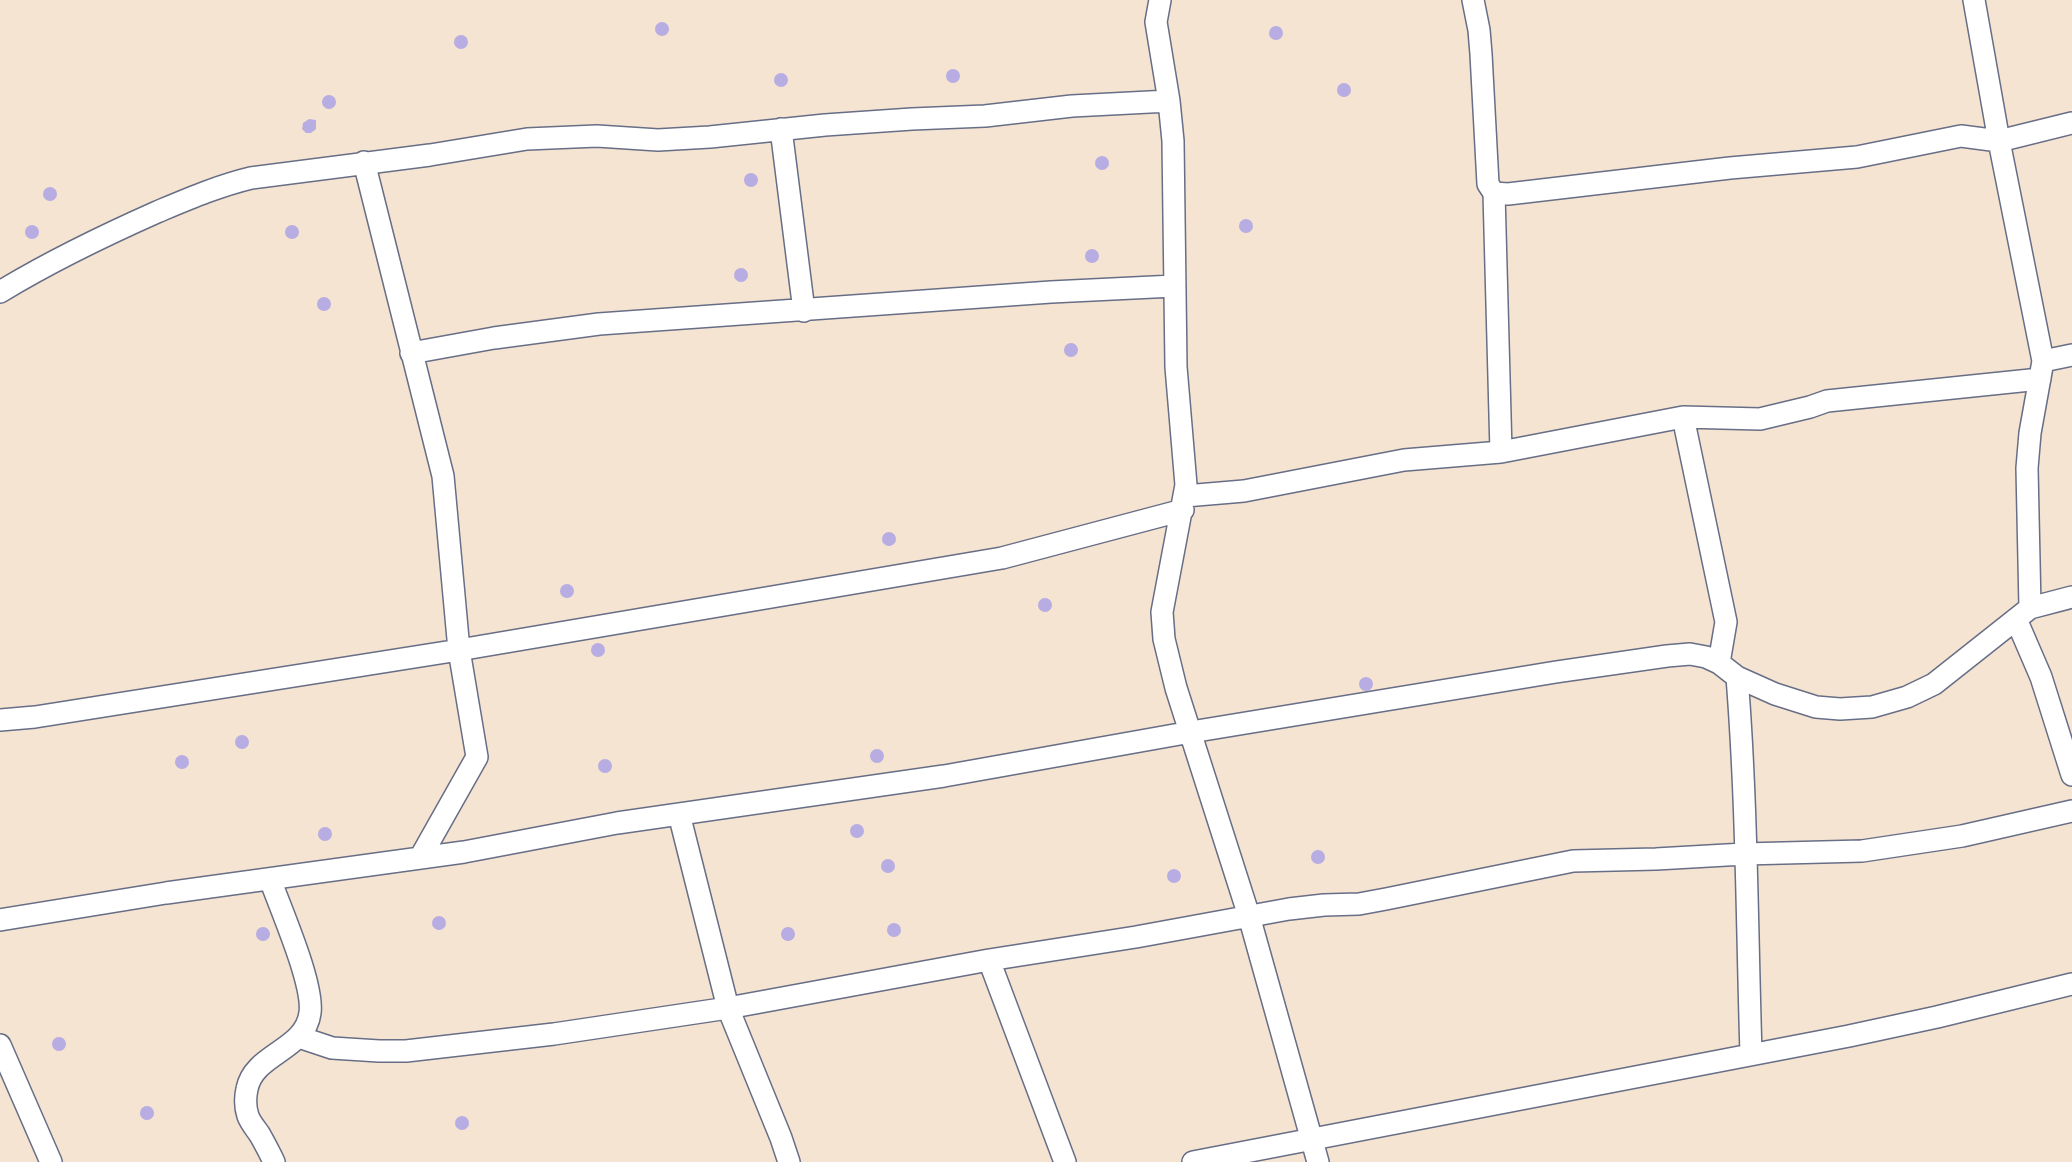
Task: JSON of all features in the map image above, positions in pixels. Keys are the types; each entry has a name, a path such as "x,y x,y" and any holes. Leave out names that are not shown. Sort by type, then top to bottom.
{"street":[{"path":"1160,0 1156,22 1169,101 1174,187 1174,286 1180,424 1186,467 1184,503 1167,577 1162,612 1164,639 1169,662 1249,916 1318,1162"},
{"path":"1473,0 1481,46 1488,184 1494,193 1501,452"},
{"path":"1974,0 2042,370 2030,433 2027,468 2023,614 2072,775"},
{"path":"0,292 74,250 224,184 251,178 430,155 528,139 597,136 658,140 912,119 985,116 1072,106 1169,101"},
{"path":"1494,193 1508,194 1730,168 1857,157 1961,136 1999,141 2072,123"},
{"path":"781,129 804,311"},
{"path":"364,162 443,476 459,650 477,757 420,858"},
{"path":"412,353 494,338 599,324 804,311 1051,292 1174,286"},
{"path":"0,720 35,717 459,650 1002,558 1184,503 1404,460 1501,452 1684,417 1760,419 1827,401 2042,370 2072,355"},
{"path":"1684,417 1726,622 1719,663"},
{"path":"0,920 166,893 464,852 617,823 944,776 1191,732 1546,673 1667,656 1690,654 1706,658 1719,663 1737,677 1775,694 1816,707 1840,709 1872,707 1907,697 1934,684 2023,614 2072,597"},
{"path":"1737,677 1745,786 1744,854 1751,1054"},
{"path":"299,1037 332,1048 406,1051 554,1034 728,1008 989,960 1136,937 1308,906 1359,904 1573,861 1862,851 1962,836 2072,811"},
{"path":"679,814 728,1008 789,1162"},
{"path":"270,879 310,996 310,1013 306,1027 299,1037 261,1065 252,1074 246,1091 245,1098 248,1116 268,1148 274,1162"},
{"path":"989,960 1064,1162"},
{"path":"1193,1162 1312,1138 1665,1073 1751,1054 1849,1036 1937,1018 2072,984"},
{"path":"0,1045 51,1162"}],"building":[{"path":"659,22 665,22 669,29 665,36 659,36 655,32 655,26"},
{"path":"1273,26 1279,26 1283,33 1279,40 1273,40 1269,36 1269,30"},
{"path":"458,35 464,35 468,42 464,49 458,49 454,45 454,39"},
{"path":"950,69 956,69 960,76 956,83 950,83 946,79 946,73"},
{"path":"778,73 784,73 788,80 784,87 778,87 774,83 774,77"},
{"path":"1341,83 1347,83 1351,90 1347,97 1341,97 1337,93 1337,87"},
{"path":"326,95 332,95 336,102 332,109 326,109 322,105 322,99"},
{"path":"309,119 316,120 316,129 311,133 306,133 302,129 303,123"},
{"path":"1099,156 1105,156 1109,163 1105,170 1099,170 1095,166 1095,160"},
{"path":"748,173 754,173 758,180 754,187 748,187 744,183 744,177"},
{"path":"47,187 53,187 57,194 53,201 47,201 43,197 43,191"},
{"path":"1243,219 1249,219 1253,226 1249,233 1243,233 1239,229 1239,223"},
{"path":"32,225 37,227 39,232 37,237 32,239 27,237 25,232 27,227"},
{"path":"292,225 297,227 299,232 297,237 292,239 287,237 285,232 287,227"},
{"path":"1092,249 1097,251 1099,256 1097,261 1092,263 1087,261 1085,256 1087,251"},
{"path":"738,268 744,268 748,275 744,282 738,282 734,278 734,272"},
{"path":"321,297 327,297 331,304 327,311 321,311 317,307 317,301"},
{"path":"1068,343 1074,343 1078,350 1074,357 1068,357 1064,353 1064,347"},
{"path":"889,532 894,534 896,539 894,544 889,546 884,544 882,539 884,534"},
{"path":"567,584 572,586 574,591 572,596 567,598 562,596 560,591 562,586"},
{"path":"1042,598 1048,598 1052,605 1048,612 1042,612 1038,608 1038,602"},
{"path":"598,643 603,645 605,650 603,655 598,657 593,655 591,650 593,645"},
{"path":"1366,677 1371,679 1373,684 1371,689 1366,691 1361,689 1359,684 1361,679"},
{"path":"239,735 245,735 249,742 245,749 239,749 235,745 235,739"},
{"path":"874,749 880,749 884,756 880,763 874,763 870,759 870,753"},
{"path":"179,755 185,755 189,762 185,769 179,769 175,765 175,759"},
{"path":"602,759 608,759 612,766 608,773 602,773 598,769 598,763"},
{"path":"857,824 862,826 864,831 862,836 857,838 852,836 850,831 852,826"},
{"path":"325,827 330,829 332,834 330,839 325,841 320,839 318,834 320,829"},
{"path":"1315,850 1321,850 1325,857 1321,864 1315,864 1311,860 1311,854"},
{"path":"885,859 891,859 895,866 891,873 885,873 881,869 881,863"},
{"path":"1171,869 1177,869 1181,876 1177,883 1171,883 1167,879 1167,873"},
{"path":"439,916 444,918 446,923 444,928 439,930 434,928 432,923 434,918"},
{"path":"891,923 897,923 901,930 897,937 891,937 887,933 887,927"},
{"path":"263,927 268,929 270,934 268,939 263,941 258,939 256,934 258,929"},
{"path":"785,927 791,927 795,934 791,941 785,941 781,937 781,931"},
{"path":"56,1037 62,1037 66,1044 62,1051 56,1051 52,1047 52,1041"},
{"path":"144,1106 150,1106 154,1113 150,1120 144,1120 140,1116 140,1110"},
{"path":"459,1116 465,1116 469,1123 465,1130 459,1130 455,1126 455,1120"}]}
